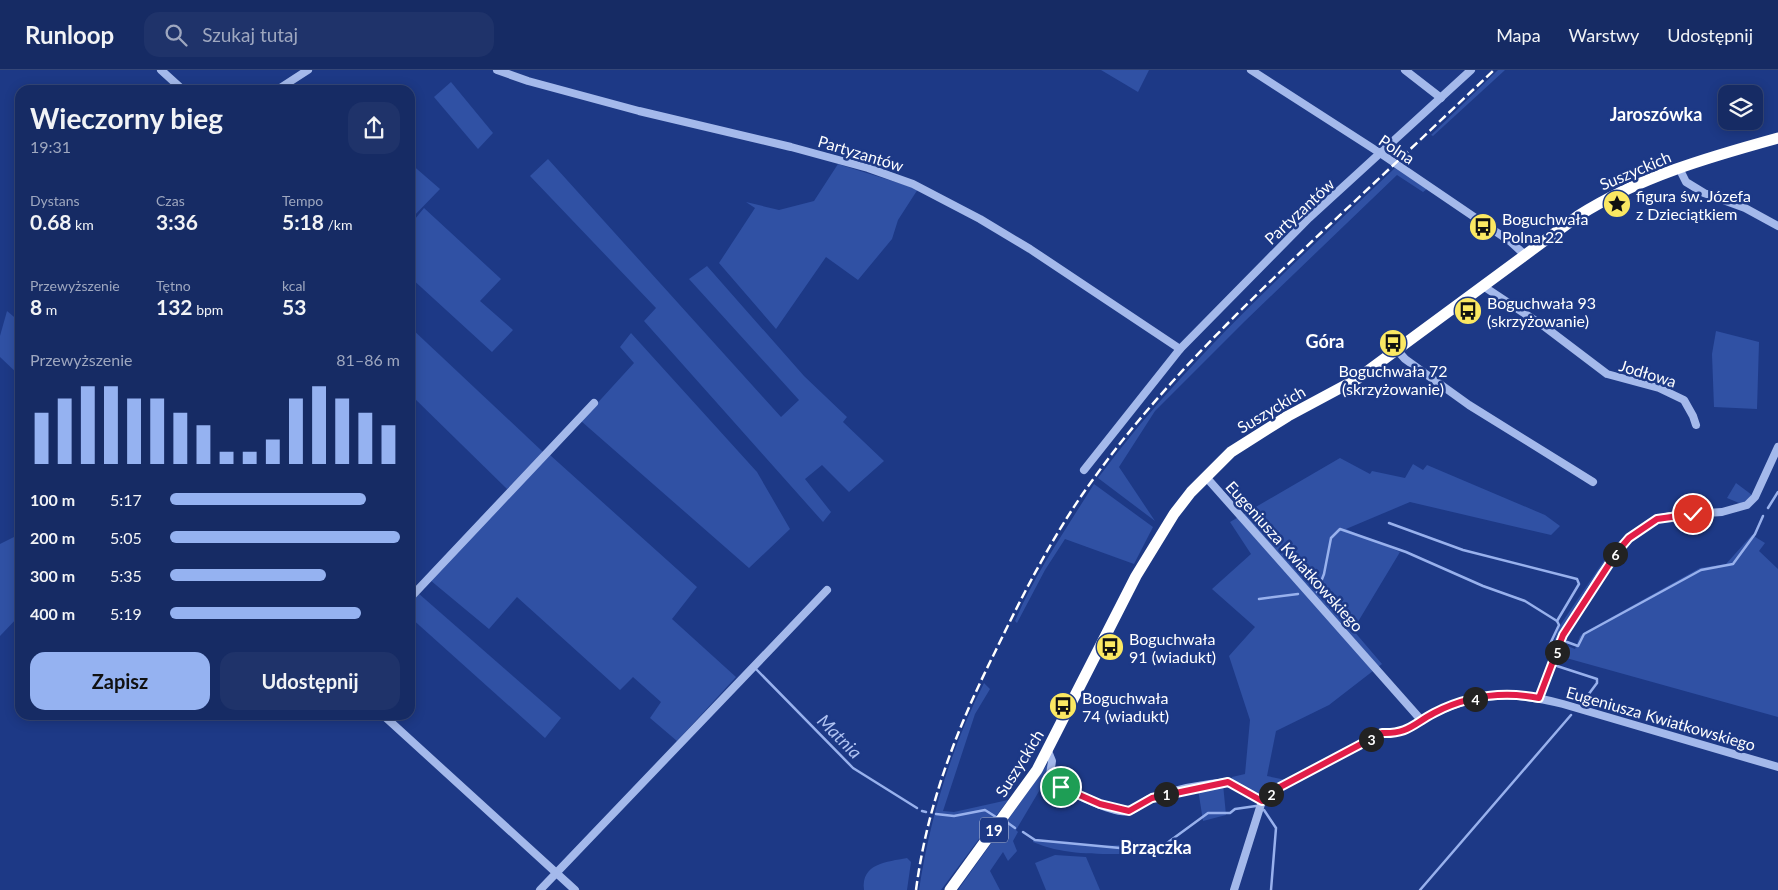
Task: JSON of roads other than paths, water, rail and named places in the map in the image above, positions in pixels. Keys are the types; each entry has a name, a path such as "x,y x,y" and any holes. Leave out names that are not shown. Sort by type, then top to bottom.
{"highway":[{"name":"Suszyckich","path":"950,890 1024,790 1048,751 1136,576 1174,514 1231,452 1288,416 1357,379 1525,255 1607,198 1635,184 1679,168 1778,138"}],"street":[{"path":"161,70 178,85"},
{"path":"286,85 308,70"},
{"name":"Partyzantów","path":"497,70 528,81 639,111 791,147 868,168 912,184 980,219 1031,250 1180,348"},
{"name":"Polna","path":"1251,70 1380,153 1506,239 1525,255"},
{"path":"1405,70 1441,98"},
{"name":"Partyzantów","path":"1084,470 1180,348 1309,218 1471,70"},
{"path":"1679,168 1686,182 1704,193 1745,208 1778,226"},
{"name":"Jodłowa","path":"1483,286 1561,338 1607,374 1660,388 1684,400 1696,425"},
{"path":"1397,350 1405,359 1469,404 1593,482"},
{"path":"415,593 594,403"},
{"path":"1539,698 1563,635 1601,574 1629,538 1657,519 1676,515 1722,512 1747,506 1755,497 1778,447"},
{"name":"Eugeniusza Kwiatkowskiego","path":"1206,477 1422,721"},
{"path":"540,890 827,590"},
{"name":"Eugeniusza Kwiatkowskiego","path":"1262,801 1280,787 1382,733 1399,734 1434,713 1465,701 1493,695 1516,694 1539,698 1778,767"},
{"path":"388,720 575,890"},
{"path":"1048,751 1052,761 1050,775 1055,783 1100,804 1123,811 1129,811 1152,798 1228,782 1262,801 1234,890"}],"waterway":[{"path":"1768,508 1778,492"},
{"path":"1567,642 1578,646 1584,634 1701,570 1733,564 1755,534 1763,516"},
{"path":"1389,523 1463,550 1577,579 1579,584 1557,621"},
{"path":"1317,592 1324,574 1331,538 1340,529 1406,552 1483,586 1525,601 1557,621 1559,625 1550,644 1547,656 1549,658"},
{"path":"1259,599 1298,594"},
{"path":"1557,666 1597,679 1597,683 1582,703"},
{"name":"Matnia","path":"756,669 853,768 917,808"},
{"path":"1420,890 1571,715"},
{"name":"Matnia","path":"1132,847 1167,843 1208,813 1230,813 1235,809 1256,806"},
{"name":"Matnia","path":"936,814 954,816 985,810 996,817"},
{"name":"Matnia","path":"1264,810 1276,828 1271,890"},
{"name":"Matnia","path":"922,811 926,812"},
{"name":"Matnia","path":"1008,823 1015,828"},
{"name":"Matnia","path":"1023,832 1035,840 1120,848"}],"railway":[{"path":"916,890 921,858 936,797 968,709 1029,585 1066,519 1094,478 1147,411 1204,348 1294,258 1494,70"}],"place":[{"name":"figura św. Józefa z Dzieciątkiem","path":"1617,204"},
{"name":"Boguchwała Polna 22","path":"1483,227"},
{"name":"Boguchwała 93 (skrzyżowanie)","path":"1468,311"},
{"name":"Boguchwała 72 (skrzyżowanie)","path":"1393,343"},
{"name":"Boguchwała 91 (wiadukt)","path":"1110,647"},
{"name":"Boguchwała 74 (wiadukt)","path":"1063,706"}],"district":[{"name":"Jaroszówka","path":"1656,114"},
{"name":"Góra","path":"1325,341"},
{"name":"Brzączka","path":"1156,847"}]}
